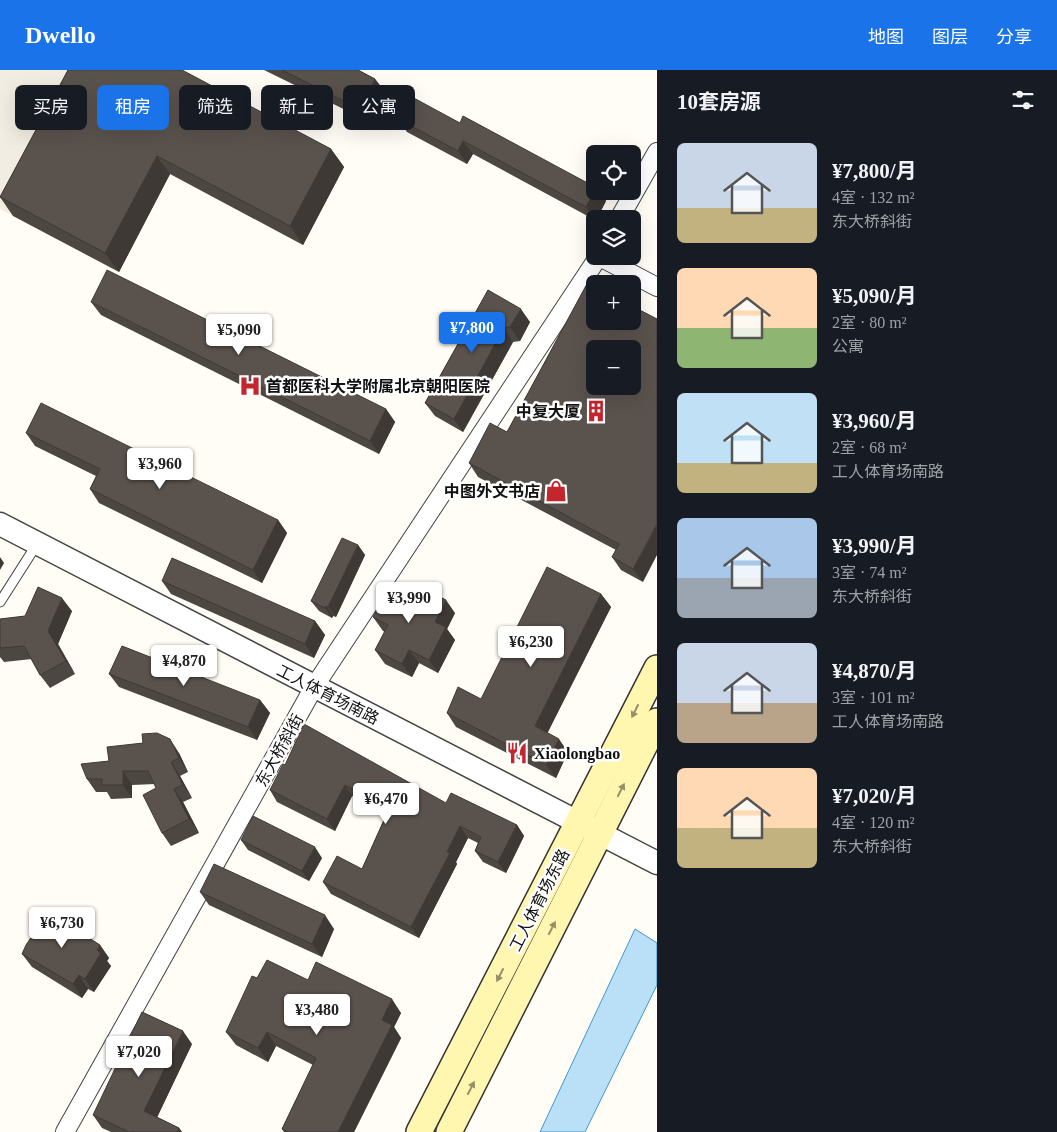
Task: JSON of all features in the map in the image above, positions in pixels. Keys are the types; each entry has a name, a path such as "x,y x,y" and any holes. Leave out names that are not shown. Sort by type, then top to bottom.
{"main road":[{"name":"工人体育场东路","path":"448,1132 589,828 657,668"},
{"name":"工人体育场东路","path":"419,1132 589,828 657,721"}],"street":[{"path":"625,210 657,152"},
{"name":"东大桥斜街","path":"65,1132 314,687 592,265"},
{"path":"615,265 657,287"},
{"name":"工人体育场南路","path":"0,524 657,863"}],"lane":[{"path":"0,602 38,544"}],"shaded area":[{"path":"0,70 91,70 83,85 15,85 15,130 59,130 13,216 0,209"}],"water":[{"path":"635,929 657,943 657,985 585,1132 540,1132"}],"building":[{"path":"68,70 182,70 210,85 179,85 179,130 251,130 251,107 261,112 261,130 295,130 331,149 290,226 157,156 105,253 0,197 36,130 87,130 87,85 60,85"},
{"path":"282,70 358,70 375,79 372,85 343,85 343,100 333,96 333,85 312,85"},
{"path":"415,99 460,123 463,116 586,182 586,200 590,200 586,207 463,141 458,151 415,128"},
{"path":"107,270 386,409 370,441 91,302"},
{"path":"586,286 586,330 641,330 641,311 657,319 657,524 633,569 612,557 619,544 469,463 490,423 507,432"},
{"path":"488,290 521,309 510,327 504,328 454,419 425,403"},
{"path":"41,403 278,520 253,570 90,489 100,469 26,433"},
{"path":"342,538 358,545 328,607 326,606 325,608 311,601"},
{"path":"172,558 315,621 305,644 162,581"},
{"path":"547,567 601,594 535,726 559,739 546,765 447,713 458,687 481,699"},
{"path":"389,586 418,601 424,589 446,600 435,622 446,627 429,660 409,650 402,664 375,650 388,625 373,617"},
{"path":"38,587 62,598 48,631 66,661 40,675 24,646 0,648 0,619 25,616"},
{"path":"122,646 260,700 248,727 109,674"},
{"path":"304,724 446,803 451,793 517,825 498,862 475,851 481,837 460,826 447,852 450,853 411,927 323,882 337,856 362,869 389,809 345,785 327,819 270,790 283,764 285,765"},
{"path":"157,733 170,739 179,758 171,762 183,785 174,789 189,819 162,833 143,795 156,788 148,771 123,771 123,785 102,785 102,779 87,779 81,764 109,761 107,747 143,743 142,734"},
{"path":"253,816 315,847 302,871 241,840"},
{"path":"214,864 325,915 312,944 200,892"},
{"path":"48,912 100,945 97,950 101,953 85,979 79,975 73,984 22,954"},
{"path":"267,960 308,980 316,962 392,999 382,1020 392,1025 338,1132 288,1132 282,1129 316,1058 267,1032 258,1048 226,1032 252,976 257,978"},
{"path":"142,1012 183,1031 144,1111 179,1128 177,1132 129,1132 93,1115"}],"place":[{"name":"首都医科大学附属北京朝阳医院","path":"250,386"},
{"name":"中复大厦","path":"596,411"},
{"name":"中图外文书店","path":"556,491"},
{"name":"Xiaolongbao","path":"517,753"}]}
